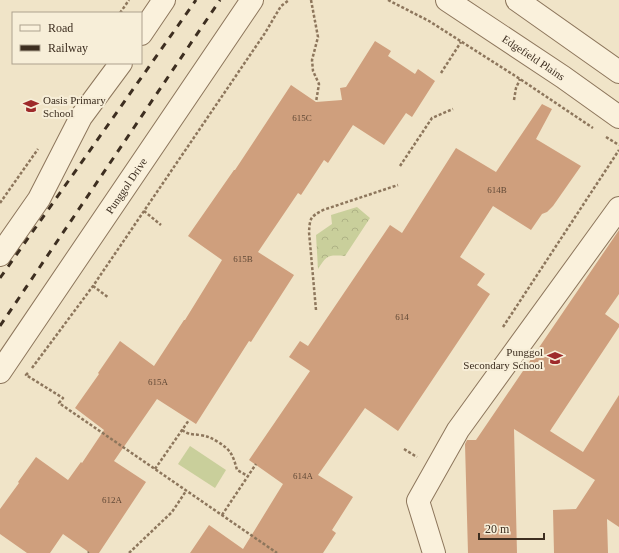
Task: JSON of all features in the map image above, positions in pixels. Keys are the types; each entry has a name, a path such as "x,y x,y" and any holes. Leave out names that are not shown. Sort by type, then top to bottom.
{"street":[{"path":"142,33 164,0"},
{"name":"Punggol Drive","path":"0,372 252,0"},
{"name":"Edgefield Plains","path":"447,0 563,77 619,117"},
{"path":"517,0 619,72"},
{"path":"0,255 39,199 81,117 120,64"},
{"path":"434,553 418,502 458,430 619,208"}],"path":[{"path":"121,12 129,0"},
{"path":"277,553 59,403 62,398 26,375 93,286 265,33 281,6 289,0"},
{"path":"311,0 318,37 312,60 313,71 319,84 316,102"},
{"path":"388,0 429,21 595,129"},
{"path":"441,73 461,42"},
{"path":"514,100 516,88 520,79"},
{"path":"400,166 432,118 453,109"},
{"path":"601,133 619,145"},
{"path":"501,331 619,150"},
{"path":"316,310 309,232 310,223 314,215 323,210 398,184"},
{"path":"144,211 161,225"},
{"path":"93,286 109,298"},
{"path":"155,469 189,420"},
{"path":"182,430 188,435 210,437 228,448 234,459 237,470 248,476"},
{"path":"404,449 418,458"},
{"path":"222,515 256,464"},
{"path":"128,553 172,512 186,490"}],"green space":[{"path":"357,207 370,218 345,256 328,257 318,269 316,235 332,224 331,215"},
{"path":"190,446 226,470 215,488 178,464"}],"building":[{"path":"375,41 391,51 388,56 415,74 418,69 435,81 412,117 406,113 384,145 353,125 328,163 324,160 301,195 298,193 258,252 294,275 251,342 249,341 196,424 157,399 114,461 146,482 99,553 90,553 63,534 50,553 27,553 0,534 0,509 36,457 68,480 81,462 82,463 104,430 75,408 120,341 154,366 185,320 222,260 188,236 235,170 291,85 316,102 342,100 340,88 346,87"},
{"path":"542,104 552,109 536,139 581,166 553,206 547,212 542,214 531,230 493,206 460,257 485,274 477,285 490,294 398,431 365,408 318,475 353,497 332,530 336,533 323,553 190,553 209,525 243,549 283,484 249,460 310,371 289,357 300,341 308,346 390,225 402,233 456,148 496,172"},
{"path":"619,230 619,294 605,314 619,324 619,327 550,431 583,452 619,395 619,527 607,519 608,553 554,553 553,510 576,509 595,480 514,429 517,553 468,553 465,444 467,440 476,440"}],"railway":[{"path":"0,278 196,0"},
{"path":"0,326 220,0"}],"place":[{"name":"Oasis Primary School","path":"31,106"},
{"name":"Punggol Secondary School","path":"555,358"}]}
